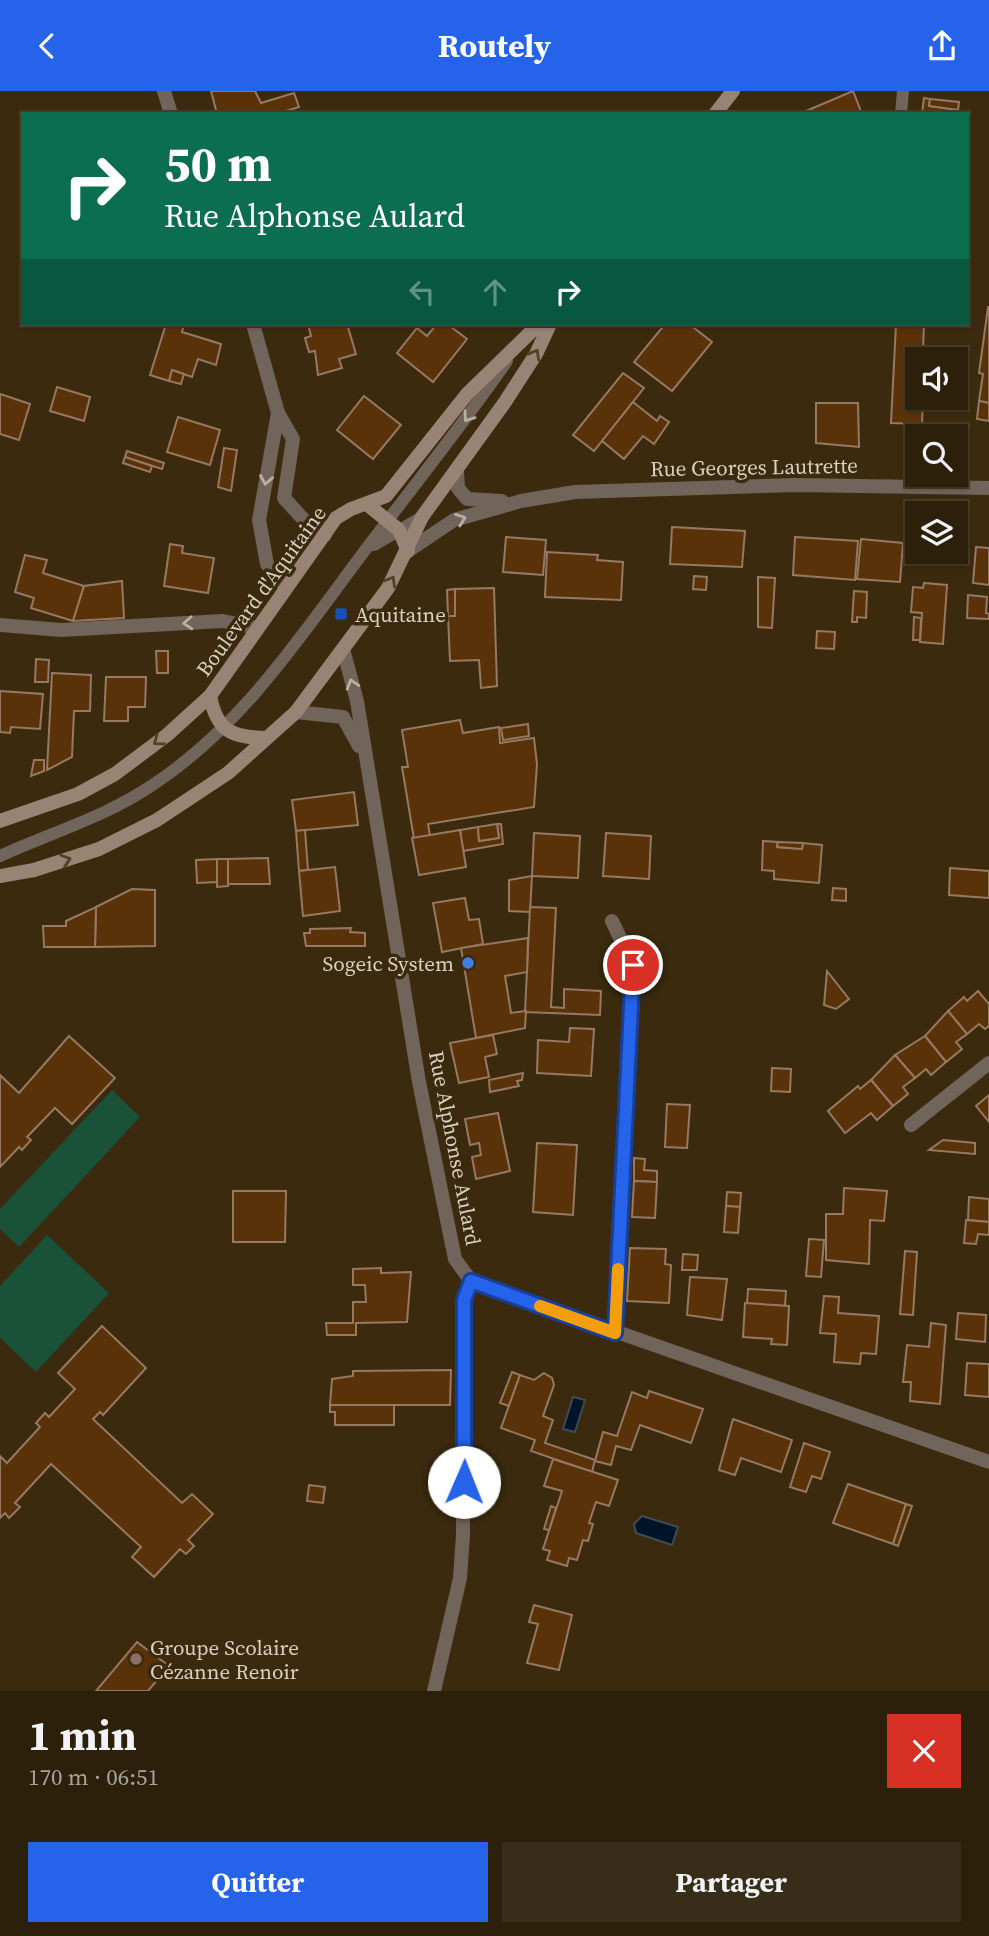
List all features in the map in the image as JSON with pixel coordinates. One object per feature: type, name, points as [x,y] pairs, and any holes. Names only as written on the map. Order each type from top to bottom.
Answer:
[{"type":"main road","points":[[717,112],[733,91]]},
{"type":"main road","name":"Boulevard d'Aquitaine","points":[[223,728],[213,715],[209,696],[336,518],[351,509],[368,505],[386,496],[467,394],[537,326]]},
{"type":"main road","points":[[0,876],[34,870],[99,849],[156,820],[228,773],[296,712],[388,588],[422,517],[457,472],[536,354],[549,326]]},
{"type":"main road","points":[[368,505],[394,525],[408,551]]},
{"type":"main road","points":[[0,821],[78,794],[115,774],[167,735],[209,696]]},
{"type":"main road","points":[[223,728],[243,738],[266,738]]},
{"type":"street","points":[[164,91],[170,112]]},
{"type":"street","points":[[254,326],[278,413],[293,439],[284,498],[305,521],[325,535]]},
{"type":"street","points":[[278,413],[259,520],[267,564],[285,587]]},
{"type":"street","name":"Rue Georges Lautrette","points":[[457,472],[458,488],[467,499],[521,501]]},
{"type":"street","name":"Rue Georges Lautrette","points":[[408,551],[454,520],[521,501],[575,492],[780,486],[989,488]]},
{"type":"street","points":[[0,625],[61,631],[223,621],[256,628]]},
{"type":"street","name":"Rue Alphonse Aulard","points":[[342,649],[357,701],[422,1096],[455,1259],[471,1281]]},
{"type":"street","name":"Rue Alphonse Aulard","points":[[296,712],[343,717],[349,724],[368,767]]},
{"type":"street","points":[[612,921],[633,965],[615,1333]]},
{"type":"street","points":[[911,1125],[989,1063]]},
{"type":"street","points":[[434,1691],[460,1578],[466,1428],[464,1300],[471,1281],[989,1462]]},
{"type":"lane","points":[[901,112],[903,91]]},
{"type":"lane","points":[[0,856],[104,814],[155,784],[223,728],[264,686],[365,551],[394,525],[521,341]]},
{"type":"lane","points":[[394,525],[422,517]]},
{"type":"lane","points":[[0,846],[20,847]]},
{"type":"green space","points":[[112,1090],[140,1117],[19,1247],[0,1229],[0,1209]]},
{"type":"green space","points":[[47,1235],[109,1293],[36,1372],[0,1338],[0,1286]]},
{"type":"water","points":[[573,1397],[585,1400],[575,1432],[563,1429]]},
{"type":"water","points":[[642,1516],[678,1527],[672,1545],[636,1533],[634,1524]]},
{"type":"building","points":[[211,91],[255,91],[261,103],[294,93],[299,107],[283,112],[216,112]]},
{"type":"building","points":[[853,91],[861,112],[804,112]]},
{"type":"building","points":[[924,98],[930,99],[929,106],[958,110],[958,112],[922,112]]},
{"type":"building","points":[[930,99],[959,102],[958,110],[929,106]]},
{"type":"building","points":[[988,307],[989,403],[979,401],[983,374],[979,373]]},
{"type":"building","points":[[165,326],[184,326],[182,332],[221,344],[216,365],[198,359],[192,377],[172,370],[169,381],[150,375]]},
{"type":"building","points":[[308,326],[348,326],[356,354],[339,359],[342,368],[318,375],[315,351],[309,352],[305,338],[311,336]]},
{"type":"building","points":[[435,326],[450,326],[467,339],[433,382],[397,353],[417,328],[427,336]]},
{"type":"building","points":[[663,326],[692,326],[712,342],[672,391],[634,362]]},
{"type":"building","points":[[896,326],[924,326],[923,347],[905,347],[905,410],[923,410],[922,424],[891,423]]},
{"type":"building","points":[[172,370],[184,374],[181,384],[169,381]]},
{"type":"building","points":[[623,373],[644,388],[594,451],[573,435]]},
{"type":"building","points":[[57,387],[90,397],[84,421],[50,411]]},
{"type":"building","points":[[0,394],[30,404],[19,440],[0,434]]},
{"type":"building","points":[[364,396],[401,425],[373,459],[337,430]]},
{"type":"building","points":[[979,401],[989,403],[989,421],[977,419]]},
{"type":"building","points":[[633,402],[657,421],[660,416],[669,422],[654,444],[643,436],[624,459],[602,441]]},
{"type":"building","points":[[816,403],[858,403],[859,447],[816,443]]},
{"type":"building","points":[[178,417],[220,430],[210,465],[167,452]]},
{"type":"building","points":[[224,448],[237,450],[231,491],[218,487]]},
{"type":"building","points":[[127,451],[164,463],[162,469],[125,457]]},
{"type":"building","points":[[125,457],[152,466],[150,472],[123,463]]},
{"type":"building","points":[[672,527],[745,531],[742,567],[670,564]]},
{"type":"building","points":[[506,537],[546,540],[543,575],[503,572]]},
{"type":"building","points":[[795,537],[858,541],[855,580],[793,575]]},
{"type":"building","points":[[861,539],[903,543],[900,582],[857,579]]},
{"type":"building","points":[[170,544],[183,546],[182,553],[214,558],[208,593],[164,586]]},
{"type":"building","points":[[976,547],[989,548],[989,585],[973,583]]},
{"type":"building","points":[[547,552],[598,555],[597,560],[623,562],[621,600],[545,597]]},
{"type":"building","points":[[25,555],[47,560],[43,573],[84,586],[73,621],[31,608],[34,598],[15,592]]},
{"type":"building","points":[[694,576],[707,577],[706,590],[693,589]]},
{"type":"building","points":[[758,577],[775,578],[772,628],[758,627]]},
{"type":"building","points":[[122,581],[124,618],[73,621],[84,586]]},
{"type":"building","points":[[924,583],[947,585],[943,644],[920,642],[922,613],[911,612],[913,587],[923,588]]},
{"type":"building","points":[[494,588],[497,686],[481,688],[479,660],[450,661],[448,616],[455,616],[455,589]]},
{"type":"building","points":[[455,589],[455,616],[448,616],[447,590]]},
{"type":"building","points":[[854,591],[867,592],[866,618],[857,617],[857,622],[852,622]]},
{"type":"building","points":[[968,595],[987,597],[986,613],[989,614],[989,619],[967,618]]},
{"type":"building","points":[[914,617],[921,618],[920,640],[913,640]]},
{"type":"building","points":[[817,631],[835,632],[834,649],[816,648]]},
{"type":"building","points":[[156,651],[168,651],[168,673],[157,673]]},
{"type":"building","points":[[36,659],[49,660],[48,682],[35,682]]},
{"type":"building","points":[[52,673],[91,675],[90,711],[74,711],[72,757],[47,770]]},
{"type":"building","points":[[106,677],[146,677],[145,707],[128,707],[128,721],[104,721]]},
{"type":"building","points":[[0,691],[43,694],[40,729],[11,727],[10,733],[0,732]]},
{"type":"building","points":[[460,720],[463,733],[499,727],[500,743],[534,738],[537,764],[534,807],[428,824],[430,836],[414,839],[402,767],[408,767],[402,730]]},
{"type":"building","points":[[528,724],[529,736],[503,740],[501,728]]},
{"type":"building","points":[[34,760],[44,760],[44,771],[31,776]]},
{"type":"building","points":[[354,792],[358,825],[296,831],[292,800]]},
{"type":"building","points":[[497,824],[501,824],[503,844],[463,851],[460,830],[478,827],[479,841],[499,838]]},
{"type":"building","points":[[497,824],[499,838],[479,841],[478,827]]},
{"type":"building","points":[[305,830],[308,870],[299,871],[296,831]]},
{"type":"building","points":[[460,830],[466,867],[419,875],[412,838]]},
{"type":"building","points":[[534,833],[580,836],[578,878],[532,876]]},
{"type":"building","points":[[606,833],[651,836],[649,879],[603,876]]},
{"type":"building","points":[[763,841],[778,842],[777,847],[802,849],[803,843],[822,845],[819,883],[774,879],[774,871],[762,870]]},
{"type":"building","points":[[778,842],[803,843],[802,849],[777,847]]},
{"type":"building","points":[[268,858],[270,884],[228,884],[228,859]]},
{"type":"building","points":[[217,859],[228,859],[228,886],[217,887]]},
{"type":"building","points":[[217,859],[217,882],[197,883],[196,860]]},
{"type":"building","points":[[335,867],[340,911],[303,916],[299,871]]},
{"type":"building","points":[[950,868],[989,871],[989,898],[949,895]]},
{"type":"building","points":[[532,876],[530,912],[509,911],[509,880]]},
{"type":"building","points":[[833,888],[846,889],[846,901],[832,900]]},
{"type":"building","points":[[132,889],[155,890],[155,946],[95,947],[96,907]]},
{"type":"building","points":[[465,898],[469,920],[479,919],[483,944],[442,952],[433,903]]},
{"type":"building","points":[[96,907],[95,947],[44,947],[43,926],[66,926],[66,921]]},
{"type":"building","points":[[530,907],[556,908],[551,1007],[564,1008],[564,989],[601,991],[600,1015],[525,1012]]},
{"type":"building","points":[[351,928],[350,932],[365,933],[365,946],[306,946],[304,933],[310,933],[310,929]]},
{"type":"building","points":[[528,938],[527,972],[505,976],[511,1013],[526,1011],[525,1028],[476,1038],[461,948]]},
{"type":"building","points":[[827,971],[849,999],[836,1009],[824,1005]]},
{"type":"building","points":[[978,991],[989,1004],[989,1026],[985,1029],[979,1024],[967,1034],[948,1011],[964,997],[967,1001]]},
{"type":"building","points":[[948,1011],[967,1034],[956,1042],[962,1049],[946,1062],[925,1036]]},
{"type":"building","points":[[570,1028],[594,1029],[591,1076],[537,1073],[538,1040],[569,1042]]},
{"type":"building","points":[[493,1035],[497,1054],[485,1057],[489,1077],[459,1083],[450,1043]]},
{"type":"building","points":[[69,1036],[115,1078],[72,1124],[55,1108],[27,1137],[31,1140],[22,1150],[19,1147],[0,1167],[0,1075],[19,1093]]},
{"type":"building","points":[[925,1036],[946,1062],[931,1075],[926,1069],[915,1078],[895,1055]]},
{"type":"building","points":[[895,1055],[915,1078],[903,1087],[908,1094],[893,1106],[871,1080]]},
{"type":"building","points":[[772,1068],[791,1069],[790,1092],[771,1091]]},
{"type":"building","points":[[523,1073],[522,1080],[517,1081],[519,1086],[490,1092],[489,1080]]},
{"type":"building","points":[[871,1080],[893,1106],[877,1120],[871,1113],[845,1133],[828,1111],[858,1086],[860,1089]]},
{"type":"building","points":[[989,1095],[989,1122],[976,1106]]},
{"type":"building","points":[[667,1104],[690,1105],[687,1148],[665,1147]]},
{"type":"building","points":[[498,1113],[510,1171],[476,1179],[472,1157],[481,1155],[479,1143],[470,1145],[465,1119]]},
{"type":"building","points":[[943,1140],[975,1143],[975,1154],[929,1150]]},
{"type":"building","points":[[537,1143],[577,1145],[573,1215],[533,1212]]},
{"type":"building","points":[[634,1158],[645,1159],[644,1170],[657,1171],[657,1182],[634,1181]]},
{"type":"building","points":[[634,1181],[657,1182],[655,1218],[632,1217]]},
{"type":"building","points":[[844,1188],[887,1191],[884,1221],[870,1220],[869,1264],[826,1260],[826,1214],[843,1214]]},
{"type":"building","points":[[233,1191],[286,1191],[285,1242],[233,1242]]},
{"type":"building","points":[[727,1192],[741,1193],[740,1207],[726,1206]]},
{"type":"building","points":[[969,1197],[989,1199],[989,1222],[968,1220]]},
{"type":"building","points":[[726,1206],[740,1207],[738,1233],[724,1232]]},
{"type":"building","points":[[966,1220],[989,1222],[989,1235],[978,1234],[976,1244],[964,1243]]},
{"type":"building","points":[[809,1239],[824,1240],[821,1277],[806,1276]]},
{"type":"building","points":[[630,1248],[666,1249],[665,1264],[671,1265],[669,1303],[627,1301]]},
{"type":"building","points":[[905,1251],[917,1252],[913,1315],[900,1314]]},
{"type":"building","points":[[683,1254],[698,1255],[697,1270],[682,1270]]},
{"type":"building","points":[[381,1268],[381,1273],[411,1272],[407,1322],[356,1323],[356,1335],[327,1335],[326,1323],[353,1323],[353,1302],[366,1302],[365,1285],[353,1285],[353,1269]]},
{"type":"building","points":[[690,1277],[727,1279],[722,1320],[687,1315]]},
{"type":"building","points":[[748,1289],[786,1291],[785,1306],[747,1304]]},
{"type":"building","points":[[824,1296],[839,1297],[838,1313],[879,1316],[876,1354],[861,1353],[860,1364],[834,1362],[836,1334],[820,1333]]},
{"type":"building","points":[[745,1303],[789,1306],[787,1345],[771,1344],[772,1339],[743,1337]]},
{"type":"building","points":[[958,1313],[986,1315],[985,1342],[956,1339]]},
{"type":"building","points":[[931,1323],[946,1325],[940,1404],[910,1401],[911,1382],[903,1382],[907,1345],[929,1347]]},
{"type":"building","points":[[102,1326],[146,1368],[103,1415],[100,1412],[93,1419],[182,1503],[192,1494],[213,1514],[188,1540],[194,1546],[186,1554],[180,1549],[154,1577],[132,1557],[141,1547],[51,1464],[15,1503],[20,1507],[9,1518],[5,1513],[0,1518],[0,1456],[7,1463],[40,1427],[36,1423],[45,1413],[49,1417],[75,1389],[58,1373]]},
{"type":"building","points":[[967,1363],[989,1364],[989,1397],[965,1395]]},
{"type":"building","points":[[451,1370],[450,1405],[330,1405],[332,1379],[353,1376],[353,1371]]},
{"type":"building","points":[[512,1372],[520,1375],[509,1406],[500,1403]]},
{"type":"building","points":[[544,1373],[552,1378],[554,1385],[543,1416],[553,1420],[545,1443],[595,1460],[592,1472],[531,1451],[535,1440],[501,1428],[520,1375],[534,1380]]},
{"type":"building","points":[[649,1391],[703,1409],[691,1443],[640,1425],[631,1450],[616,1446],[611,1465],[595,1461],[603,1432],[617,1436],[632,1392],[647,1398]]},
{"type":"building","points":[[330,1405],[394,1405],[394,1425],[335,1425],[335,1412],[330,1412]]},
{"type":"building","points":[[733,1419],[792,1440],[781,1472],[741,1458],[735,1475],[719,1470]]},
{"type":"building","points":[[804,1443],[830,1452],[821,1479],[812,1476],[806,1492],[790,1487]]},
{"type":"building","points":[[553,1459],[618,1480],[609,1506],[596,1502],[589,1523],[593,1524],[588,1541],[583,1540],[577,1560],[569,1558],[567,1566],[547,1560],[550,1551],[543,1549],[562,1491],[544,1486]]},
{"type":"building","points":[[848,1484],[906,1504],[893,1544],[833,1523]]},
{"type":"building","points":[[309,1485],[325,1487],[323,1503],[307,1501]]},
{"type":"building","points":[[906,1504],[912,1506],[898,1546],[893,1544]]},
{"type":"building","points":[[551,1506],[556,1508],[549,1530],[544,1529]]},
{"type":"building","points":[[534,1605],[572,1615],[559,1670],[527,1663],[538,1624],[529,1622]]},
{"type":"building","points":[[137,1642],[169,1666],[148,1691],[96,1691]]},
{"type":"slow traffic","points":[[540,1306],[615,1333],[618,1269]]},
{"type":"place","name":"Aquitaine","points":[[341,614]]},
{"type":"place","name":"Sogeic System","points":[[468,963]]},
{"type":"place","name":"Groupe Scolaire Cézanne Renoir","points":[[136,1659]]},
{"type":"route","points":[[464,1482],[464,1300],[471,1281],[615,1333],[633,965]]}]
